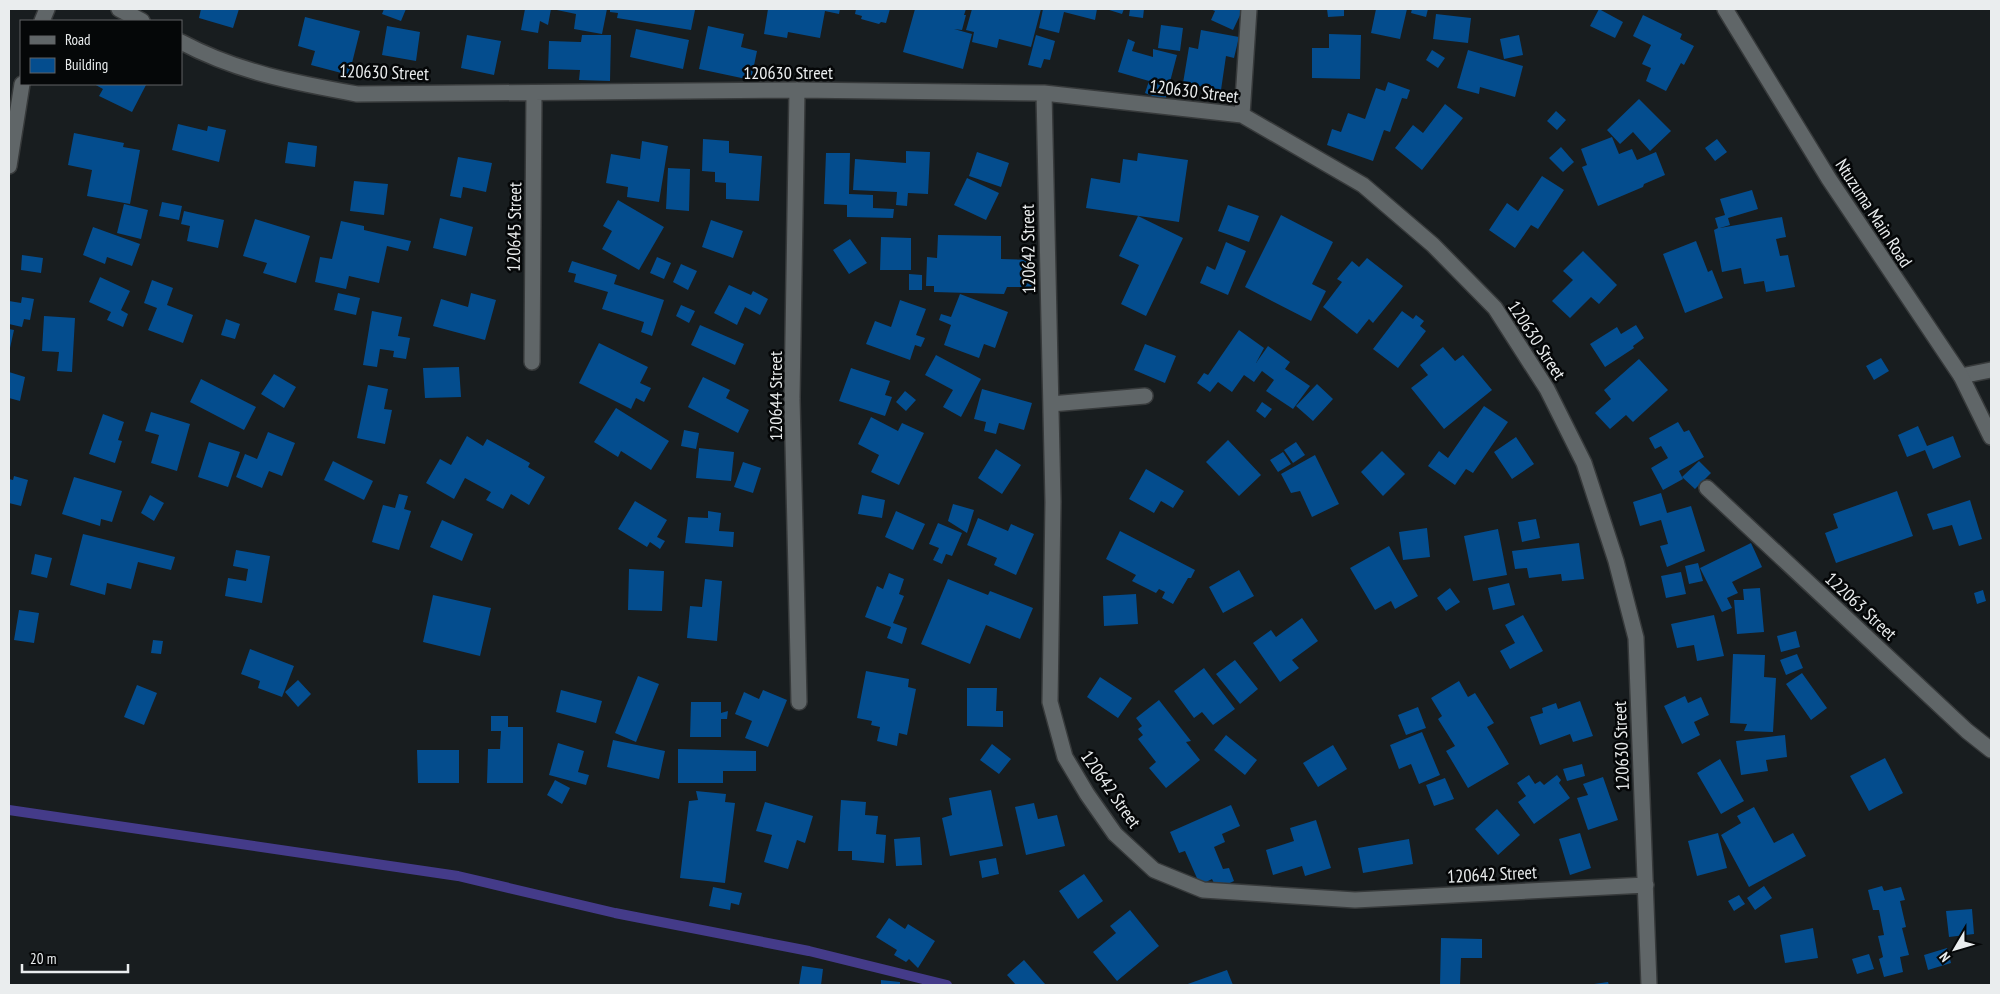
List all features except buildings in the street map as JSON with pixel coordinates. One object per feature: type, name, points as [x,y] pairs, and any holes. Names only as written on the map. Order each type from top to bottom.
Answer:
[{"type":"street","points":[[118,9],[140,20]]},
{"type":"street","points":[[1242,115],[1249,9]]},
{"type":"street","name":"Ntuzuma Main Road","points":[[1725,9],[1829,179],[1960,376],[1991,437]]},
{"type":"street","name":"120630 Street","points":[[182,42],[242,69],[299,84],[357,94],[797,90],[1044,93],[1242,115],[1363,185],[1433,245],[1495,308],[1546,389],[1584,463],[1616,561],[1636,638],[1648,985]]},
{"type":"street","points":[[9,166],[22,85]]},
{"type":"street","name":"120644 Street","points":[[797,90],[792,399],[798,702]]},
{"type":"street","name":"120645 Street","points":[[532,362],[534,93]]},
{"type":"street","name":"120642 Street","points":[[1044,93],[1051,404],[1050,702],[1065,757],[1087,794],[1116,834],[1154,870],[1203,890],[1355,900],[1646,885]]},
{"type":"street","points":[[1960,376],[1991,370]]},
{"type":"street","points":[[1051,404],[1145,396]]},
{"type":"street","name":"122063 Street","points":[[1707,488],[1967,731],[1991,750]]},
{"type":"waterway","points":[[9,810],[458,876],[615,913],[809,951],[947,985]]}]
